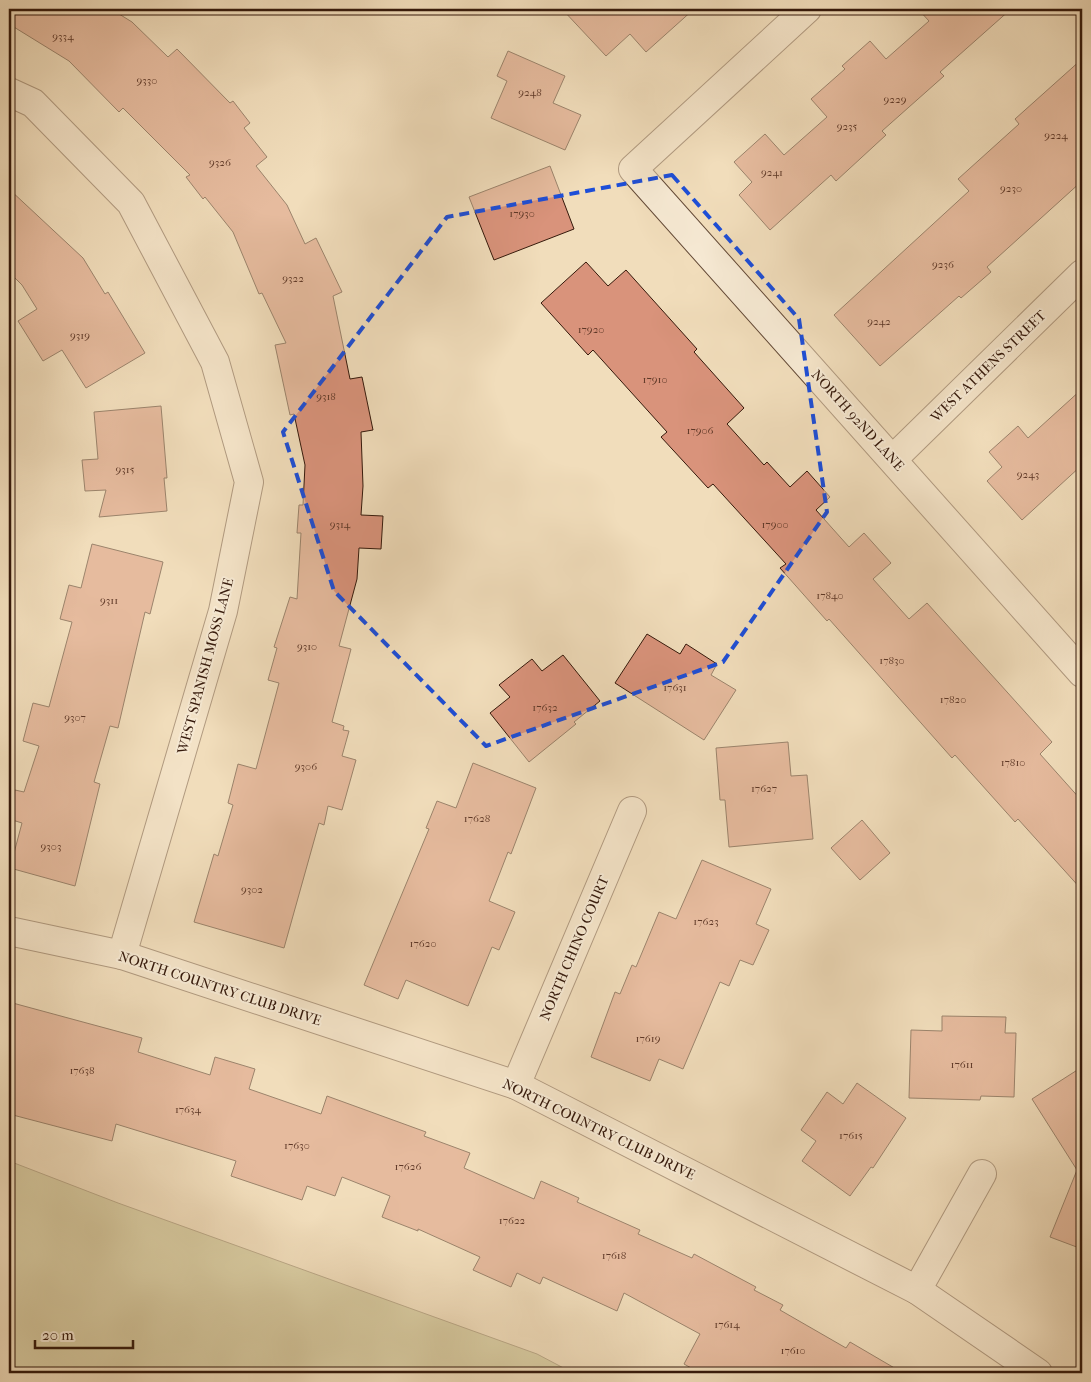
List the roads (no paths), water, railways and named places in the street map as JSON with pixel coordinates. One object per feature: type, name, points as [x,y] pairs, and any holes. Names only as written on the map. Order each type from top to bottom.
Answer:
[{"type":"street","name":"NORTH 92ND LANE","points":[[806,9],[633,169],[1082,673]]},
{"type":"street","name":"WEST SPANISH MOSS LANE","points":[[9,92],[33,104],[131,203],[215,362],[249,482],[223,611],[122,955]]},
{"type":"street","name":"WEST ATHENS STREET","points":[[893,459],[1082,274]]},
{"type":"street","name":"NORTH CHINO COURT","points":[[516,1085],[632,811]]},
{"type":"street","name":"NORTH COUNTRY CLUB DRIVE","points":[[9,932],[122,955],[516,1085],[917,1290],[1038,1373]]},
{"type":"street","points":[[917,1290],[982,1174]]}]
